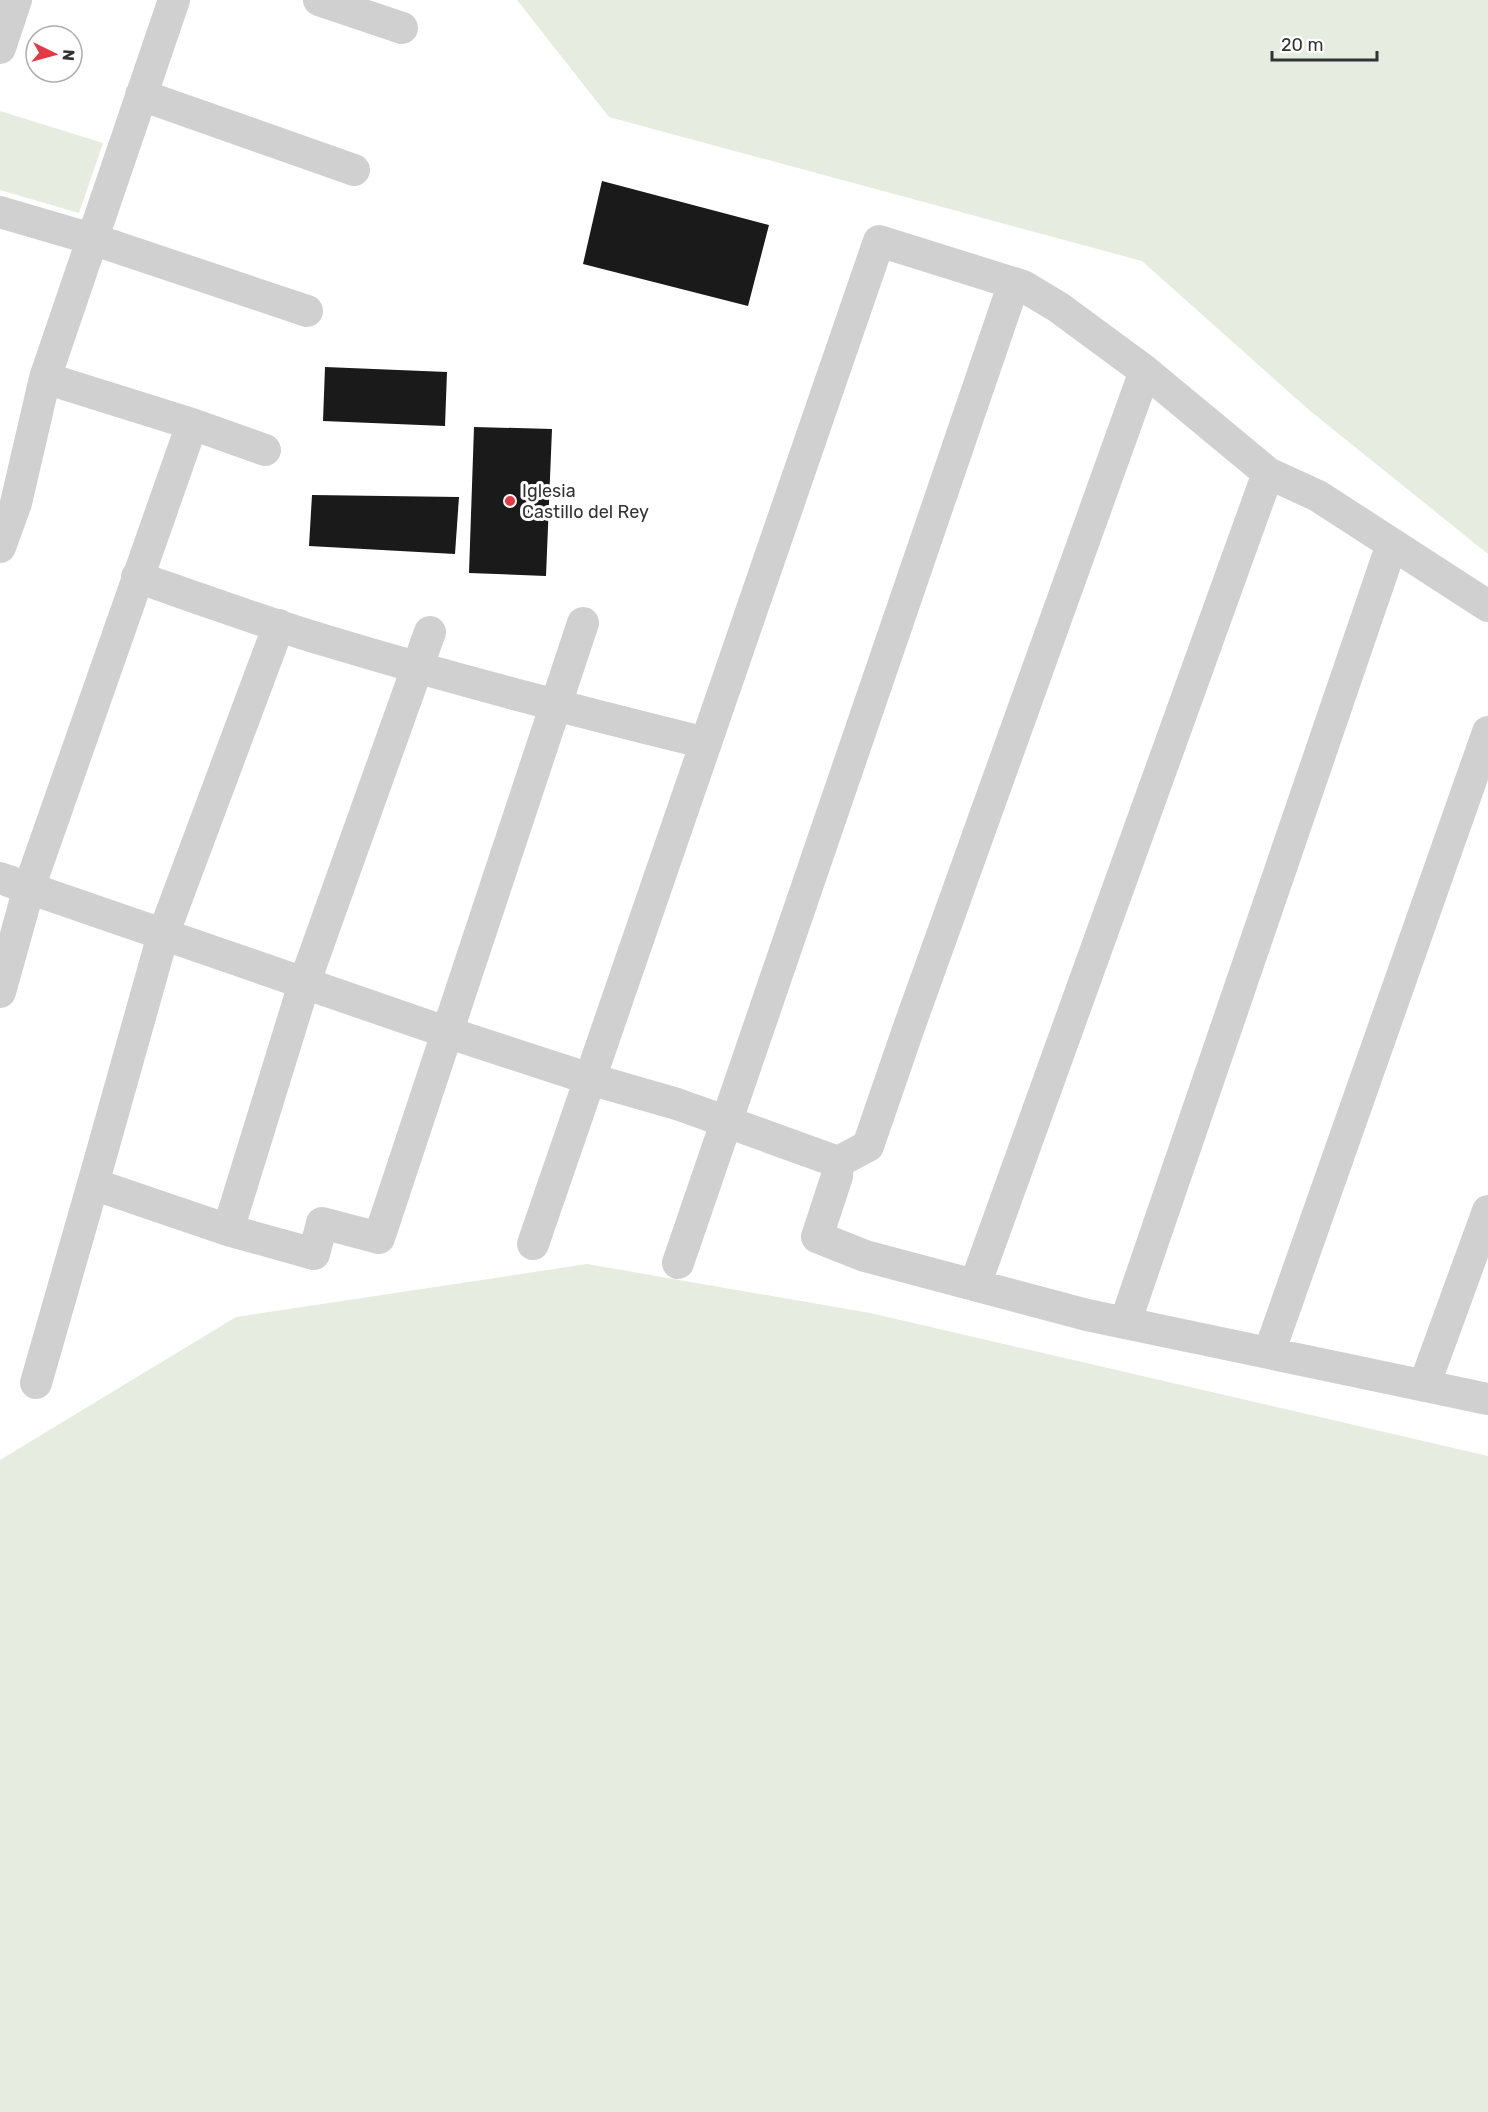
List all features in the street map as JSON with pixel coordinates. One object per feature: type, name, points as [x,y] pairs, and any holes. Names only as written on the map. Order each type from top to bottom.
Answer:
[{"type":"street","points":[[0,48],[16,0]]},
{"type":"street","points":[[0,547],[12,489],[45,378],[174,0]]},
{"type":"street","points":[[319,0],[402,28]]},
{"type":"street","points":[[141,95],[354,170]]},
{"type":"street","points":[[0,212],[92,239],[307,311]]},
{"type":"street","points":[[533,1244],[879,241],[1023,286],[1058,307],[1145,371],[1268,473],[1318,496],[1488,606]]},
{"type":"street","points":[[678,1263],[1014,283]]},
{"type":"street","points":[[0,878],[446,1032],[590,1079],[677,1104],[838,1162],[868,1146],[1145,371]]},
{"type":"street","points":[[45,378],[192,424],[265,450]]},
{"type":"street","points":[[0,992],[29,888],[192,424]]},
{"type":"street","points":[[975,1285],[1268,473]]},
{"type":"street","points":[[1125,1323],[1392,544]]},
{"type":"street","points":[[137,578],[417,667],[555,706],[706,743]]},
{"type":"street","points":[[93,1184],[228,1230],[314,1254],[322,1223],[378,1238],[583,623]]},
{"type":"street","points":[[36,1383],[163,935],[279,625]]},
{"type":"street","points":[[228,1230],[304,984],[430,632]]},
{"type":"street","points":[[1269,1353],[1488,732]]},
{"type":"street","points":[[838,1162],[837,1176],[817,1238],[865,1256],[1087,1315],[1488,1399]]},
{"type":"street","points":[[1424,1386],[1488,1211]]},
{"type":"shaded area","points":[[517,0],[1488,0],[1488,554],[1309,410],[1142,261],[609,117]]},
{"type":"shaded area","points":[[0,111],[103,143],[79,213],[0,190]]},
{"type":"shaded area","points":[[587,1264],[870,1313],[1488,1456],[1488,2112],[0,2112],[0,1460],[236,1317]]},
{"type":"building","points":[[602,181],[769,225],[748,306],[583,264]]},
{"type":"building","points":[[325,367],[447,372],[445,426],[323,421]]},
{"type":"building","name":"Iglesia Castillo del Rey","points":[[474,427],[552,429],[546,576],[469,573]]},
{"type":"building","points":[[312,495],[459,497],[455,554],[309,546]]},
{"type":"place","name":"Iglesia Castillo del Rey","points":[[510,501]]}]
